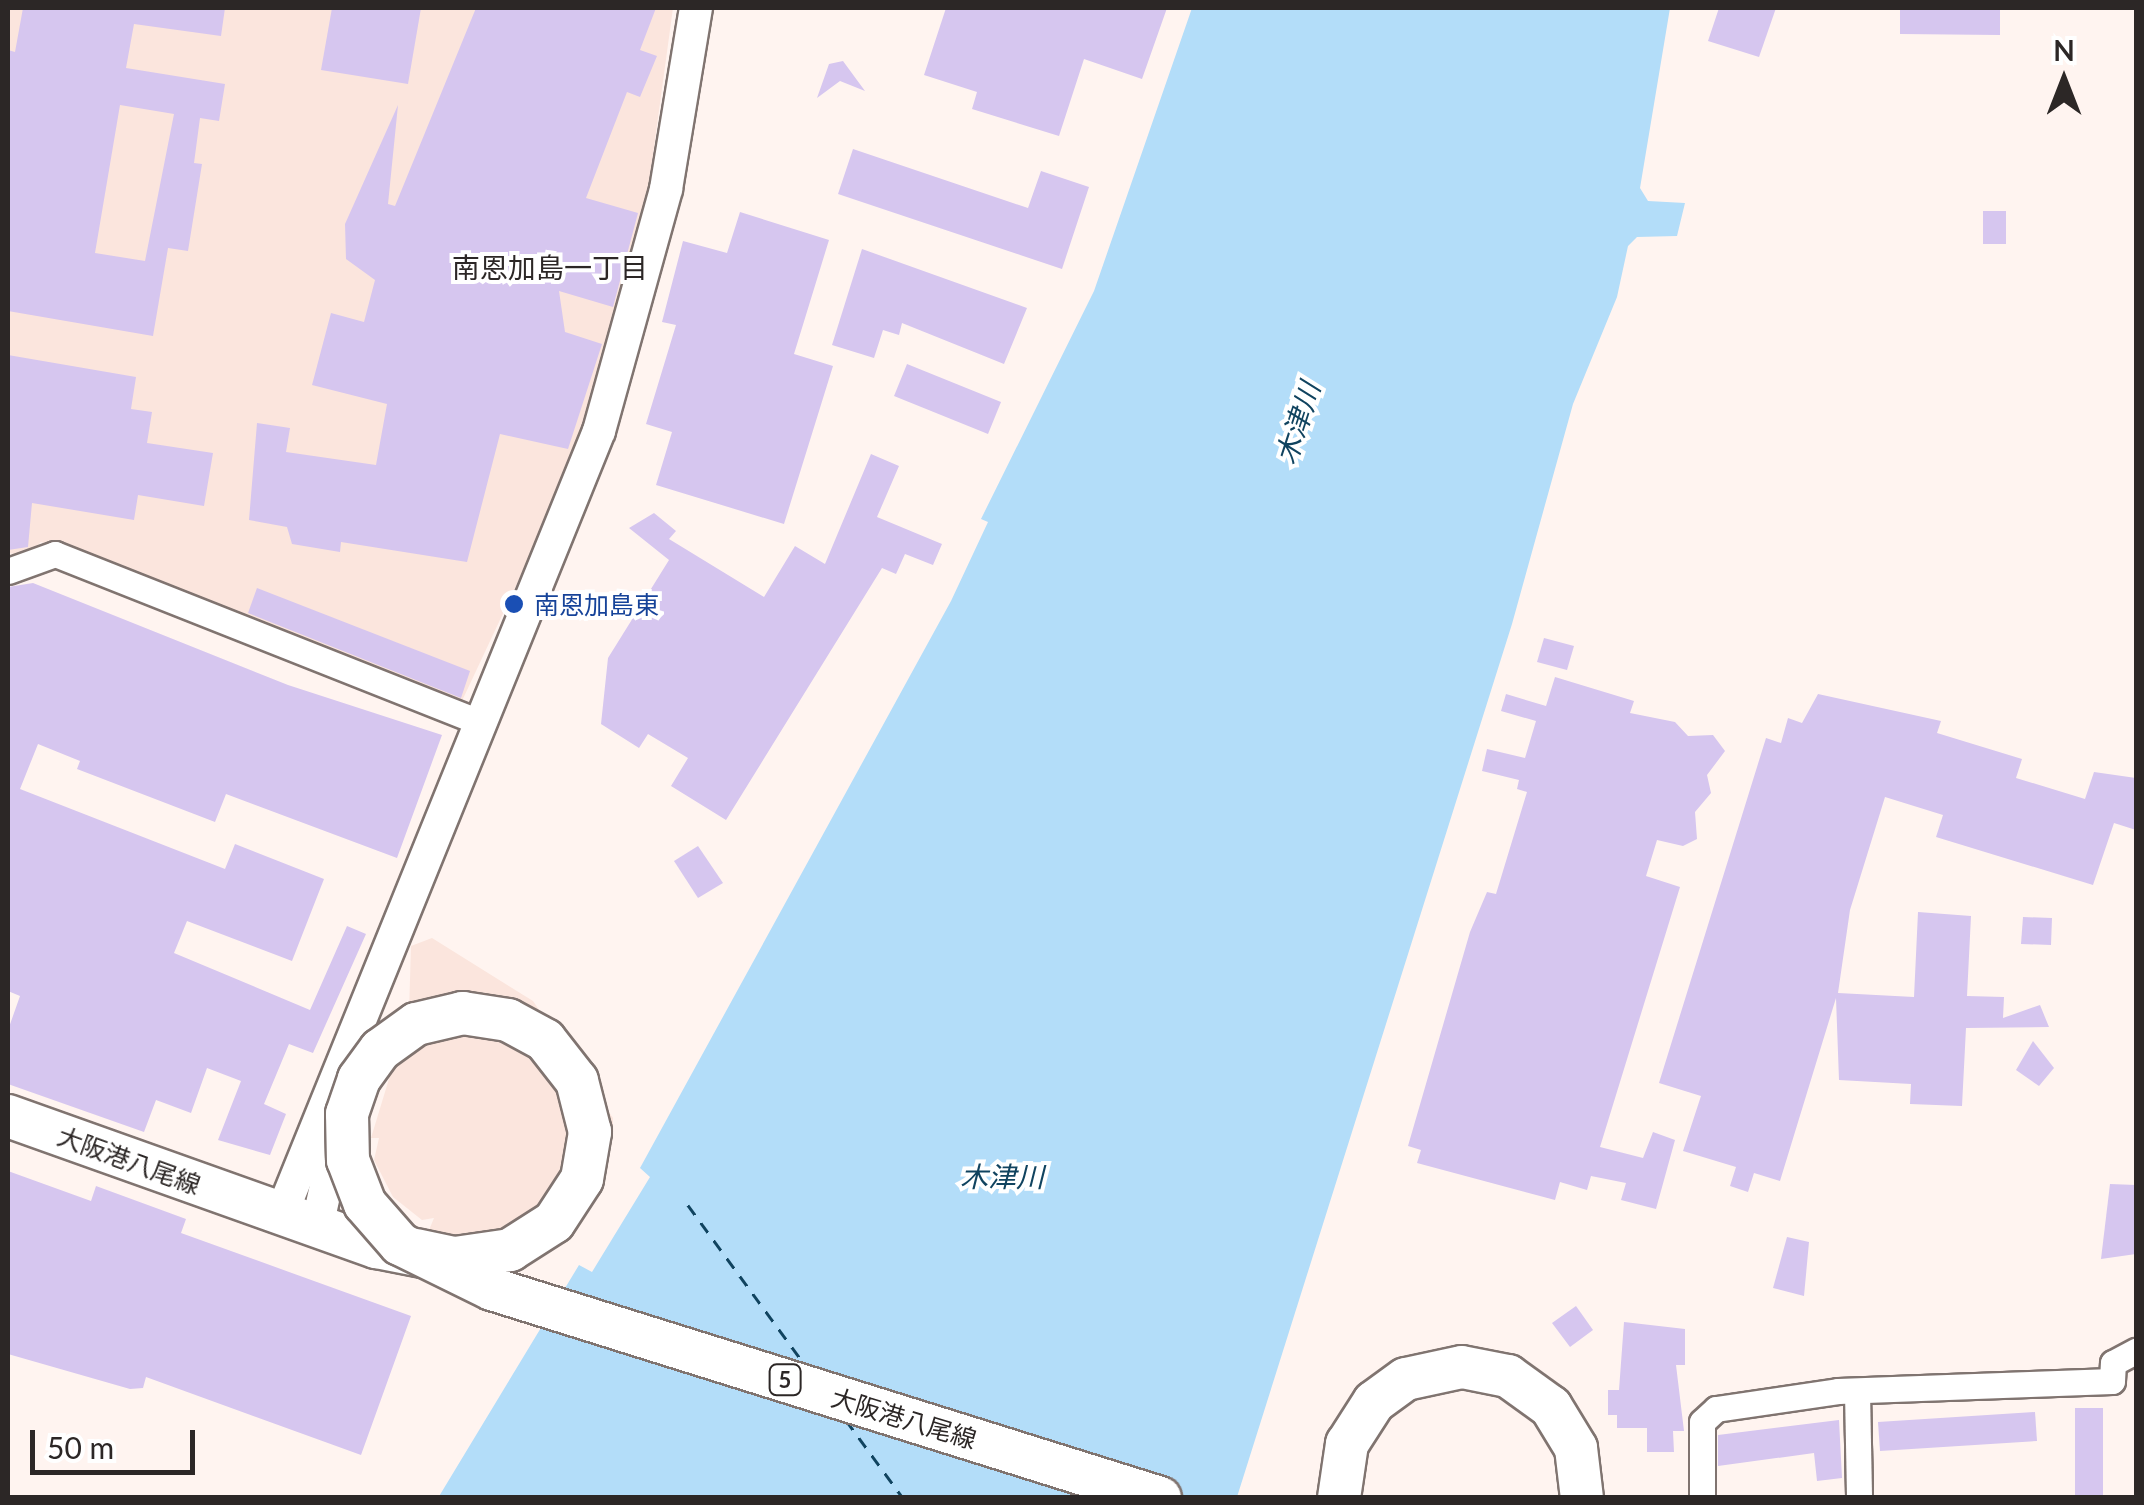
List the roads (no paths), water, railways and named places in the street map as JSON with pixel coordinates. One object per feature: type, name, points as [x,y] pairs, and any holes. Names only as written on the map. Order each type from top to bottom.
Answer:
[{"type":"main road","name":"大阪港八尾線","points":[[8,1116],[412,1256],[426,1257],[454,1258],[487,1254],[531,1238],[575,1191],[588,1144],[576,1082],[532,1034],[475,1015],[417,1026],[366,1071],[347,1122],[358,1188],[397,1238],[428,1254],[444,1257],[456,1258],[486,1256],[510,1250],[532,1238],[554,1222],[570,1202],[582,1179],[588,1156],[590,1132],[577,1081],[544,1040],[508,1020],[463,1014],[416,1024],[380,1050],[359,1079],[347,1114],[348,1160],[357,1189],[365,1204],[400,1244],[414,1252],[430,1260],[444,1269],[492,1289],[1160,1498]]},
{"type":"main road","points":[[1340,1498],[1345,1454],[1370,1410],[1409,1380],[1460,1368],[1501,1376],[1541,1399],[1574,1447],[1581,1498]]},
{"type":"street","points":[[299,1220],[371,986],[599,431],[666,189],[696,8]]},
{"type":"street","points":[[8,571],[56,554],[481,723]]},
{"type":"street","points":[[1702,1498],[1702,1422],[1710,1412],[1857,1391],[2112,1380],[2113,1364],[2136,1351]]},
{"type":"street","points":[[1857,1391],[1859,1498]]},
{"type":"water","name":"木津川","points":[[1192,8],[1670,8],[1640,188],[1648,201],[1685,203],[1677,236],[1637,237],[1628,246],[1617,297],[1573,404],[1512,624],[1237,1497],[438,1498],[579,1265],[592,1272],[650,1177],[640,1168],[951,601],[988,522],[981,519],[1094,291]]},
{"type":"place","name":"南恩加島東","points":[[514,604]]},
{"type":"district","name":"南恩加島一丁目","points":[[550,267]]}]
